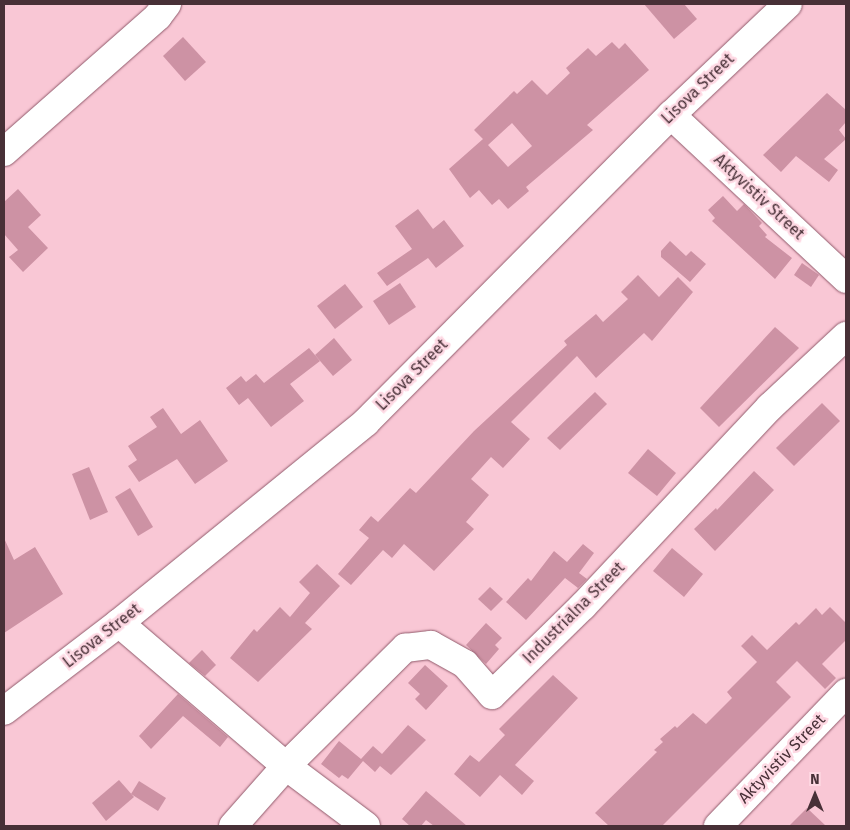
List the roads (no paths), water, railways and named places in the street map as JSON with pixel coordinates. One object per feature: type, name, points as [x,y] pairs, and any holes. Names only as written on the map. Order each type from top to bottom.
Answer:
[{"type":"street","points":[[4,152],[158,16],[167,4]]},
{"type":"street","name":"Lisova Street","points":[[4,711],[119,624],[366,422],[671,115],[788,4]]},
{"type":"street","name":"Aktyvistiv Street","points":[[671,115],[846,279]]},
{"type":"street","name":"Industrialna Street","points":[[286,766],[405,648],[431,645],[465,664],[492,695],[583,606],[770,407],[846,336]]},
{"type":"street","points":[[119,624],[286,766],[366,826]]},
{"type":"street","name":"Aktyvistiv Street","points":[[718,826],[846,693]]},
{"type":"street","points":[[232,826],[286,766]]}]
